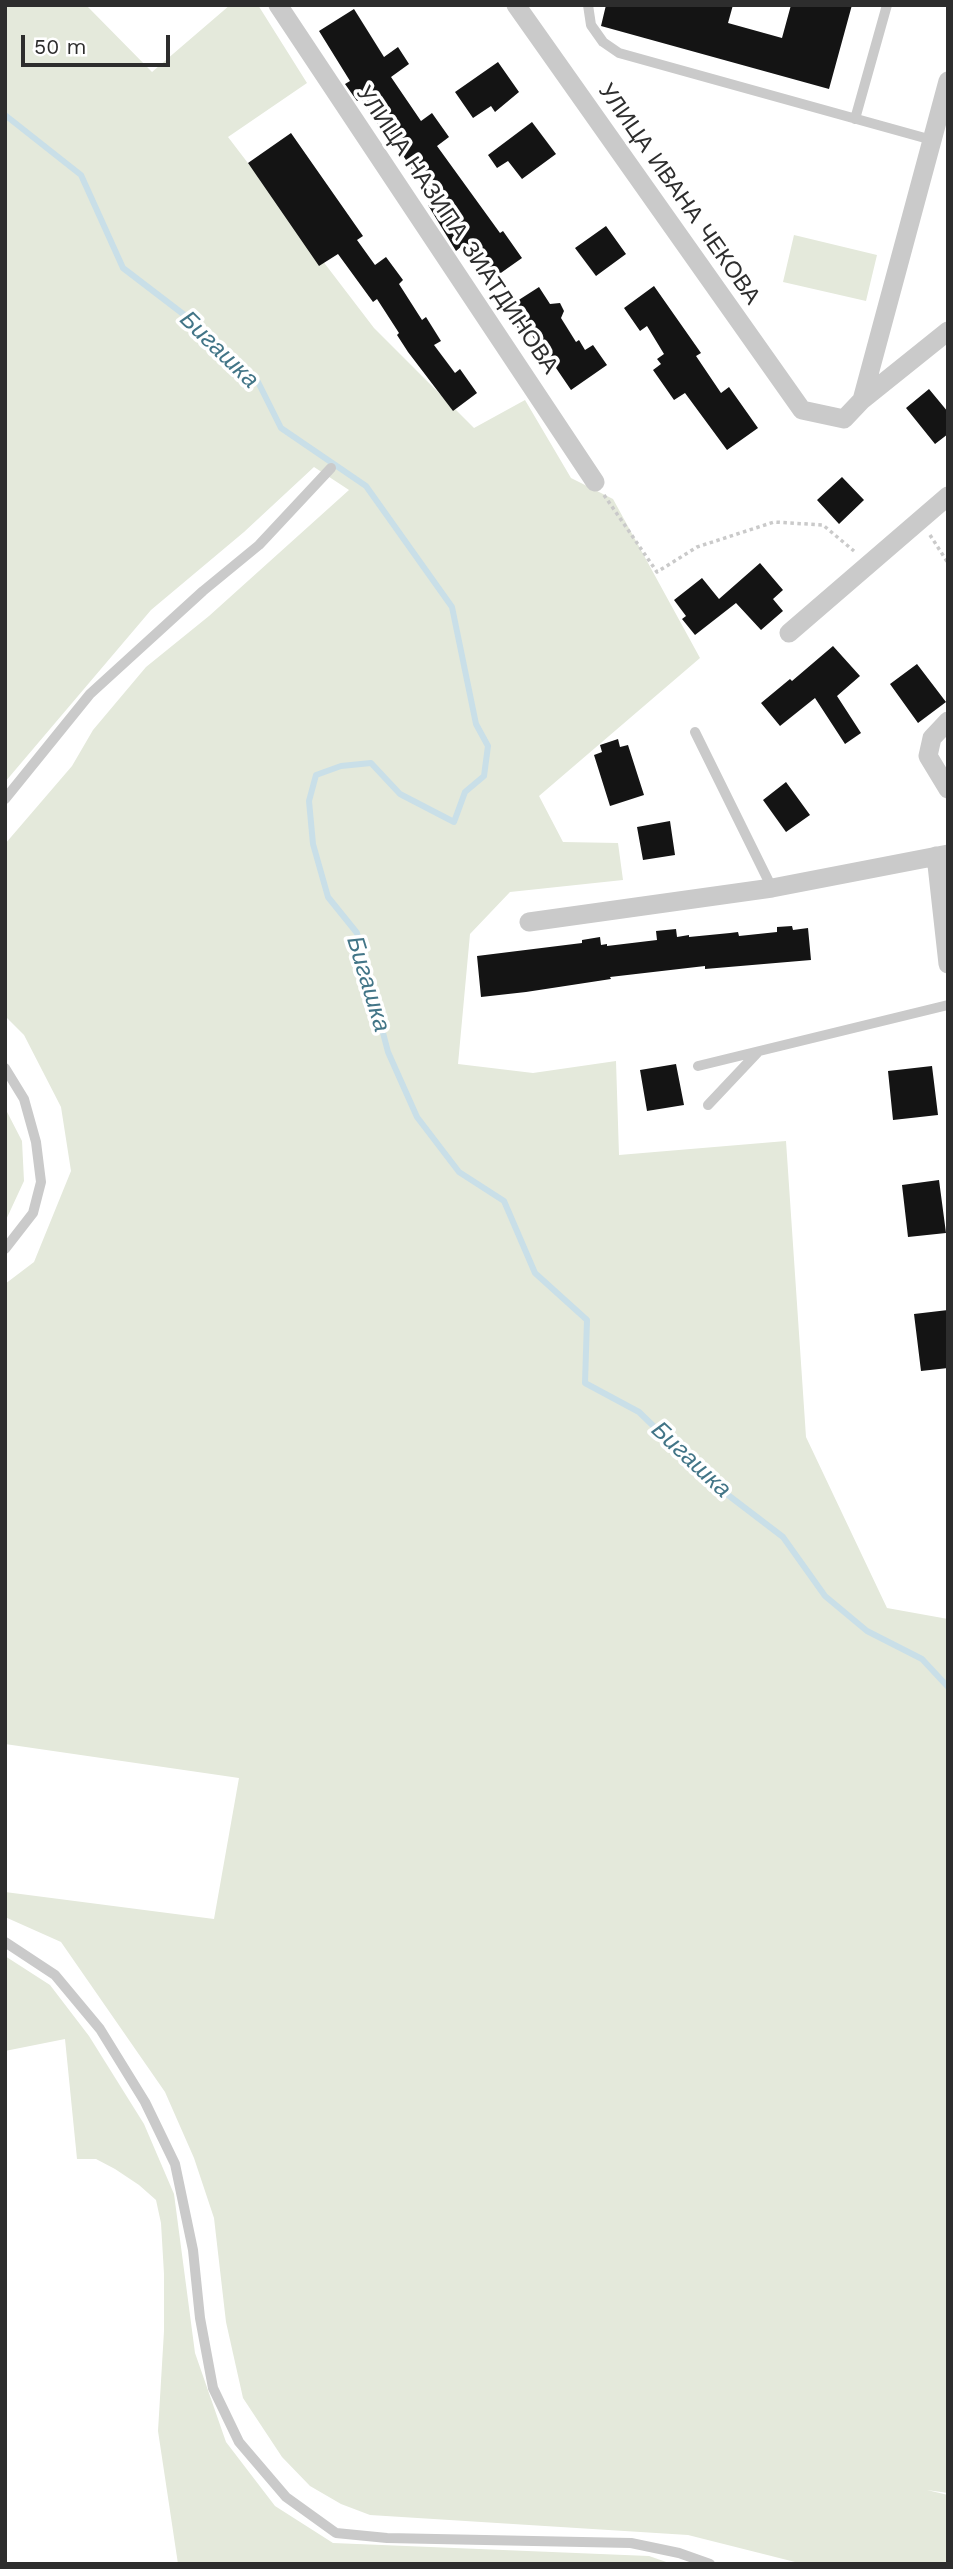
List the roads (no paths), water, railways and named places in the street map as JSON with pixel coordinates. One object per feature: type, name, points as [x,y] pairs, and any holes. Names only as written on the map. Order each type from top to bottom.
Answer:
[{"type":"street","name":"УЛИЦА НАЗИПА ЗИАТДИНОВА","points":[[278,5],[595,482]]},
{"type":"street","name":"УЛИЦА ИВАНА ЧЕКОВА","points":[[516,5],[802,410],[844,419],[862,400]]},
{"type":"street","points":[[862,400],[948,81]]},
{"type":"street","points":[[862,400],[948,331]]},
{"type":"street","points":[[789,634],[948,496]]},
{"type":"street","points":[[948,722],[932,738],[928,756],[948,789]]},
{"type":"street","points":[[529,922],[772,888],[942,855],[948,964]]},
{"type":"lane","points":[[588,5],[591,25],[603,42],[619,53],[932,140]]},
{"type":"lane","points":[[855,119],[887,5]]},
{"type":"lane","points":[[5,799],[90,694],[203,591],[259,545],[331,468]]},
{"type":"lane","points":[[695,732],[772,888]]},
{"type":"lane","points":[[698,1066],[948,1005]]},
{"type":"lane","points":[[708,1105],[759,1051]]},
{"type":"lane","points":[[5,1068],[24,1099],[36,1142],[41,1182],[33,1213],[5,1249]]},
{"type":"lane","points":[[5,1942],[55,1975],[100,2029],[145,2102],[175,2164],[193,2250],[200,2318],[213,2388],[239,2442],[286,2497],[336,2533],[387,2538],[631,2543],[680,2553],[710,2564]]},
{"type":"waterway","name":"Бигашка","points":[[5,115],[81,175],[123,268],[208,333],[258,382],[281,428],[366,486],[452,607],[476,724],[488,746],[484,776],[465,792],[454,822],[400,794],[371,763],[341,766],[316,775],[309,801],[313,844],[328,897],[357,933],[388,1052],[417,1117],[459,1172],[504,1201],[535,1273],[587,1320],[585,1383],[639,1412],[711,1482],[783,1537],[825,1596],[867,1631],[922,1659],[948,1687]]}]
